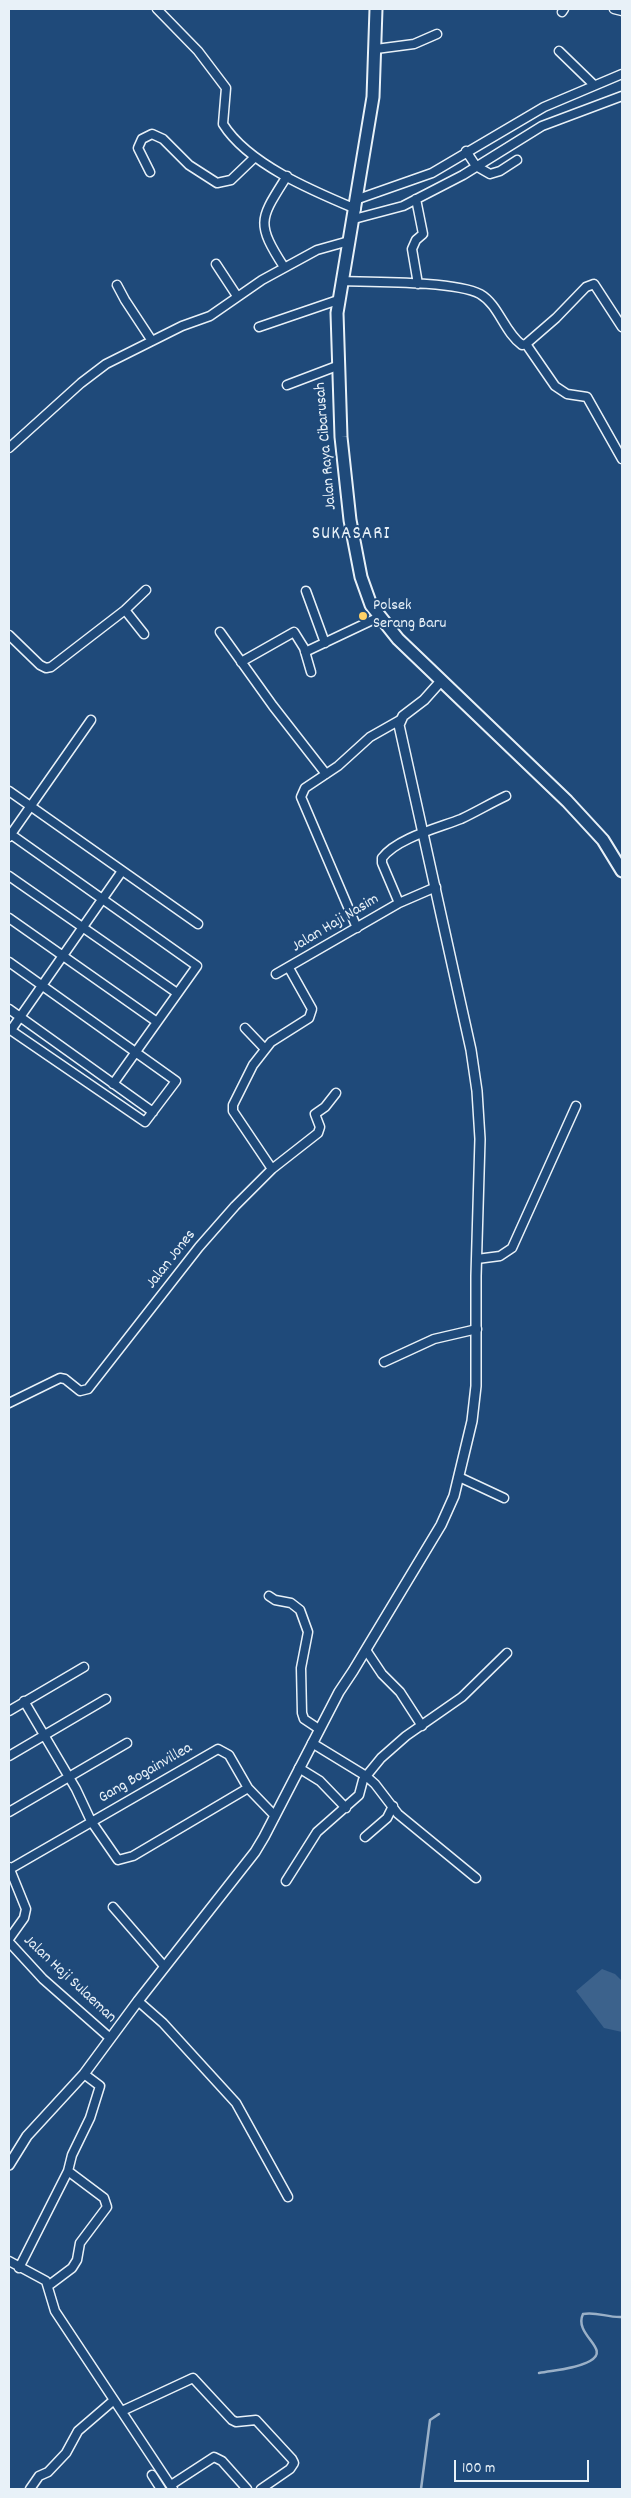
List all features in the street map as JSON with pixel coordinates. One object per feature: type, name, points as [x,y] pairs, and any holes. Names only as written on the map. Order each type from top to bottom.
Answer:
[{"type":"main road","name":"Jalan Raya Cibarusah","points":[[376,9],[373,97],[356,209],[338,300],[337,366],[341,437],[350,520],[365,592],[380,617],[441,680],[584,819],[603,840],[622,870]]},
{"type":"street","points":[[157,9],[198,50],[226,88],[223,124],[236,141],[255,157],[287,176],[356,209],[404,206],[476,166],[542,126],[622,96]]},
{"type":"street","points":[[614,9],[622,11]]},
{"type":"street","points":[[376,49],[414,44],[437,34]]},
{"type":"street","points":[[559,51],[593,84]]},
{"type":"street","points":[[356,209],[432,173],[466,151],[544,107],[593,84],[622,74]]},
{"type":"street","points":[[150,172],[138,148],[142,139],[152,134],[164,138],[190,165],[217,183],[231,180],[255,157]]},
{"type":"street","points":[[466,151],[476,166],[490,174],[500,171],[517,160]]},
{"type":"street","points":[[284,267],[270,245],[264,227],[267,208],[287,176]]},
{"type":"street","points":[[416,199],[423,234],[416,240],[412,249],[418,284]]},
{"type":"street","points":[[9,448],[100,369],[152,340],[210,316],[237,296],[284,267],[324,247],[349,241]]},
{"type":"street","points":[[216,264],[237,296]]},
{"type":"street","points":[[341,281],[418,284],[464,290],[480,295],[491,305],[519,342],[526,344],[555,386],[567,394],[587,397],[620,450],[622,459]]},
{"type":"street","points":[[526,344],[590,284],[594,284],[603,295],[622,328]]},
{"type":"street","points":[[117,285],[152,340]]},
{"type":"street","points":[[260,326],[338,300]]},
{"type":"street","points":[[287,385],[337,366]]},
{"type":"street","points":[[9,635],[40,665],[46,668],[51,667],[125,610],[146,590]]},
{"type":"street","points":[[306,591],[325,643]]},
{"type":"street","points":[[125,610],[144,634]]},
{"type":"street","points":[[305,652],[380,617]]},
{"type":"street","points":[[220,632],[326,774]]},
{"type":"street","points":[[241,662],[294,632],[305,652],[311,672]]},
{"type":"street","points":[[357,928],[344,894],[301,800],[305,788],[357,750],[370,737],[400,720],[433,691],[441,680]]},
{"type":"street","points":[[91,720],[9,835],[197,966],[113,1084]]},
{"type":"street","points":[[9,2165],[28,2136],[84,2074],[164,1966],[255,1852],[339,1692],[441,1525],[459,1477],[472,1421],[476,1386],[480,1139],[477,1090],[471,1050],[402,740],[400,720]]},
{"type":"street","points":[[9,791],[198,924]]},
{"type":"street","points":[[399,903],[382,858],[396,846],[463,818],[506,796]]},
{"type":"street","points":[[9,962],[42,986],[136,1052],[176,1081],[145,1122],[10,1029],[42,986],[122,871]]},
{"type":"street","points":[[9,876],[177,994]]},
{"type":"street","name":"Jalan Haji Nasim","points":[[272,1170],[237,1117],[233,1104],[253,1065],[265,1049],[276,1037],[309,1018],[312,1014],[312,1009],[290,968],[399,903],[436,887]]},
{"type":"street","points":[[9,918],[157,1022]]},
{"type":"street","points":[[276,974],[290,968]]},
{"type":"street","points":[[9,1009],[153,1112]]},
{"type":"street","points":[[245,1028],[265,1049]]},
{"type":"street","name":"Jalan Jones","points":[[9,1403],[60,1378],[65,1379],[80,1391],[88,1389],[199,1247],[235,1206],[272,1170],[318,1133],[320,1127],[315,1114],[336,1093]]},
{"type":"street","points":[[477,1259],[500,1256],[512,1248],[576,1106]]},
{"type":"street","points":[[384,1362],[439,1338],[477,1329]]},
{"type":"street","points":[[459,1477],[504,1498]]},
{"type":"street","points":[[268,1596],[275,1600],[291,1603],[300,1610],[304,1620],[309,1636],[302,1661],[302,1713],[304,1719],[319,1729]]},
{"type":"street","points":[[366,1650],[382,1674],[400,1692],[422,1726]]},
{"type":"street","points":[[286,1881],[306,1848],[323,1826],[346,1808],[358,1795],[366,1776],[386,1753],[462,1697],[507,1653]]},
{"type":"street","points":[[9,1711],[84,1667]]},
{"type":"street","points":[[9,1756],[106,1699]]},
{"type":"street","points":[[24,1702],[68,1777],[91,1821],[114,1856],[123,1860],[248,1788]]},
{"type":"street","points":[[9,1812],[127,1743]]},
{"type":"street","points":[[312,1743],[366,1776],[375,1784],[401,1817],[429,1837],[476,1878]]},
{"type":"street","name":"Gang Bogainvillea","points":[[9,1868],[218,1749],[230,1754],[248,1788],[275,1816]]},
{"type":"street","points":[[299,1768],[320,1781],[346,1808]]},
{"type":"street","points":[[365,1837],[386,1818],[392,1806]]},
{"type":"street","points":[[9,1868],[26,1909],[24,1918],[9,1941]]},
{"type":"street","points":[[113,1907],[164,1966]]},
{"type":"street","name":"Jalan Haji Sulaeman","points":[[9,1941],[43,1979],[110,2038]]},
{"type":"street","points":[[138,2001],[163,2023],[236,2103],[288,2197]]},
{"type":"street","points":[[19,2268],[68,2171],[72,2154],[90,2118],[100,2086],[84,2074]]},
{"type":"street","points":[[48,2286],[72,2268],[78,2260],[80,2243],[107,2207],[104,2198],[68,2171]]},
{"type":"street","points":[[9,2261],[19,2268],[42,2277],[48,2286],[52,2306],[172,2487],[214,2457],[222,2461],[247,2489]]},
{"type":"street","points":[[122,2411],[193,2378],[232,2420],[236,2422],[251,2419],[261,2424],[268,2436],[292,2459],[294,2463],[290,2469],[261,2489]]},
{"type":"street","points":[[30,2489],[39,2476],[48,2472],[66,2453],[73,2436],[84,2424],[114,2400]]},
{"type":"street","points":[[152,2475],[162,2489]]},
{"type":"shaded area","points":[[602,1969],[615,1974],[622,1981],[622,2032],[604,2028],[576,1991]]},
{"type":"waterway","points":[[539,2373],[578,2366],[596,2356],[595,2346],[583,2329],[581,2322],[583,2314],[593,2313],[622,2317]]},
{"type":"waterway","points":[[421,2489],[430,2420],[439,2414]]},
{"type":"place","name":"Polsek Serang Baru","points":[[363,616]]},
{"type":"district","name":"SUKASARI","points":[[351,535]]}]
